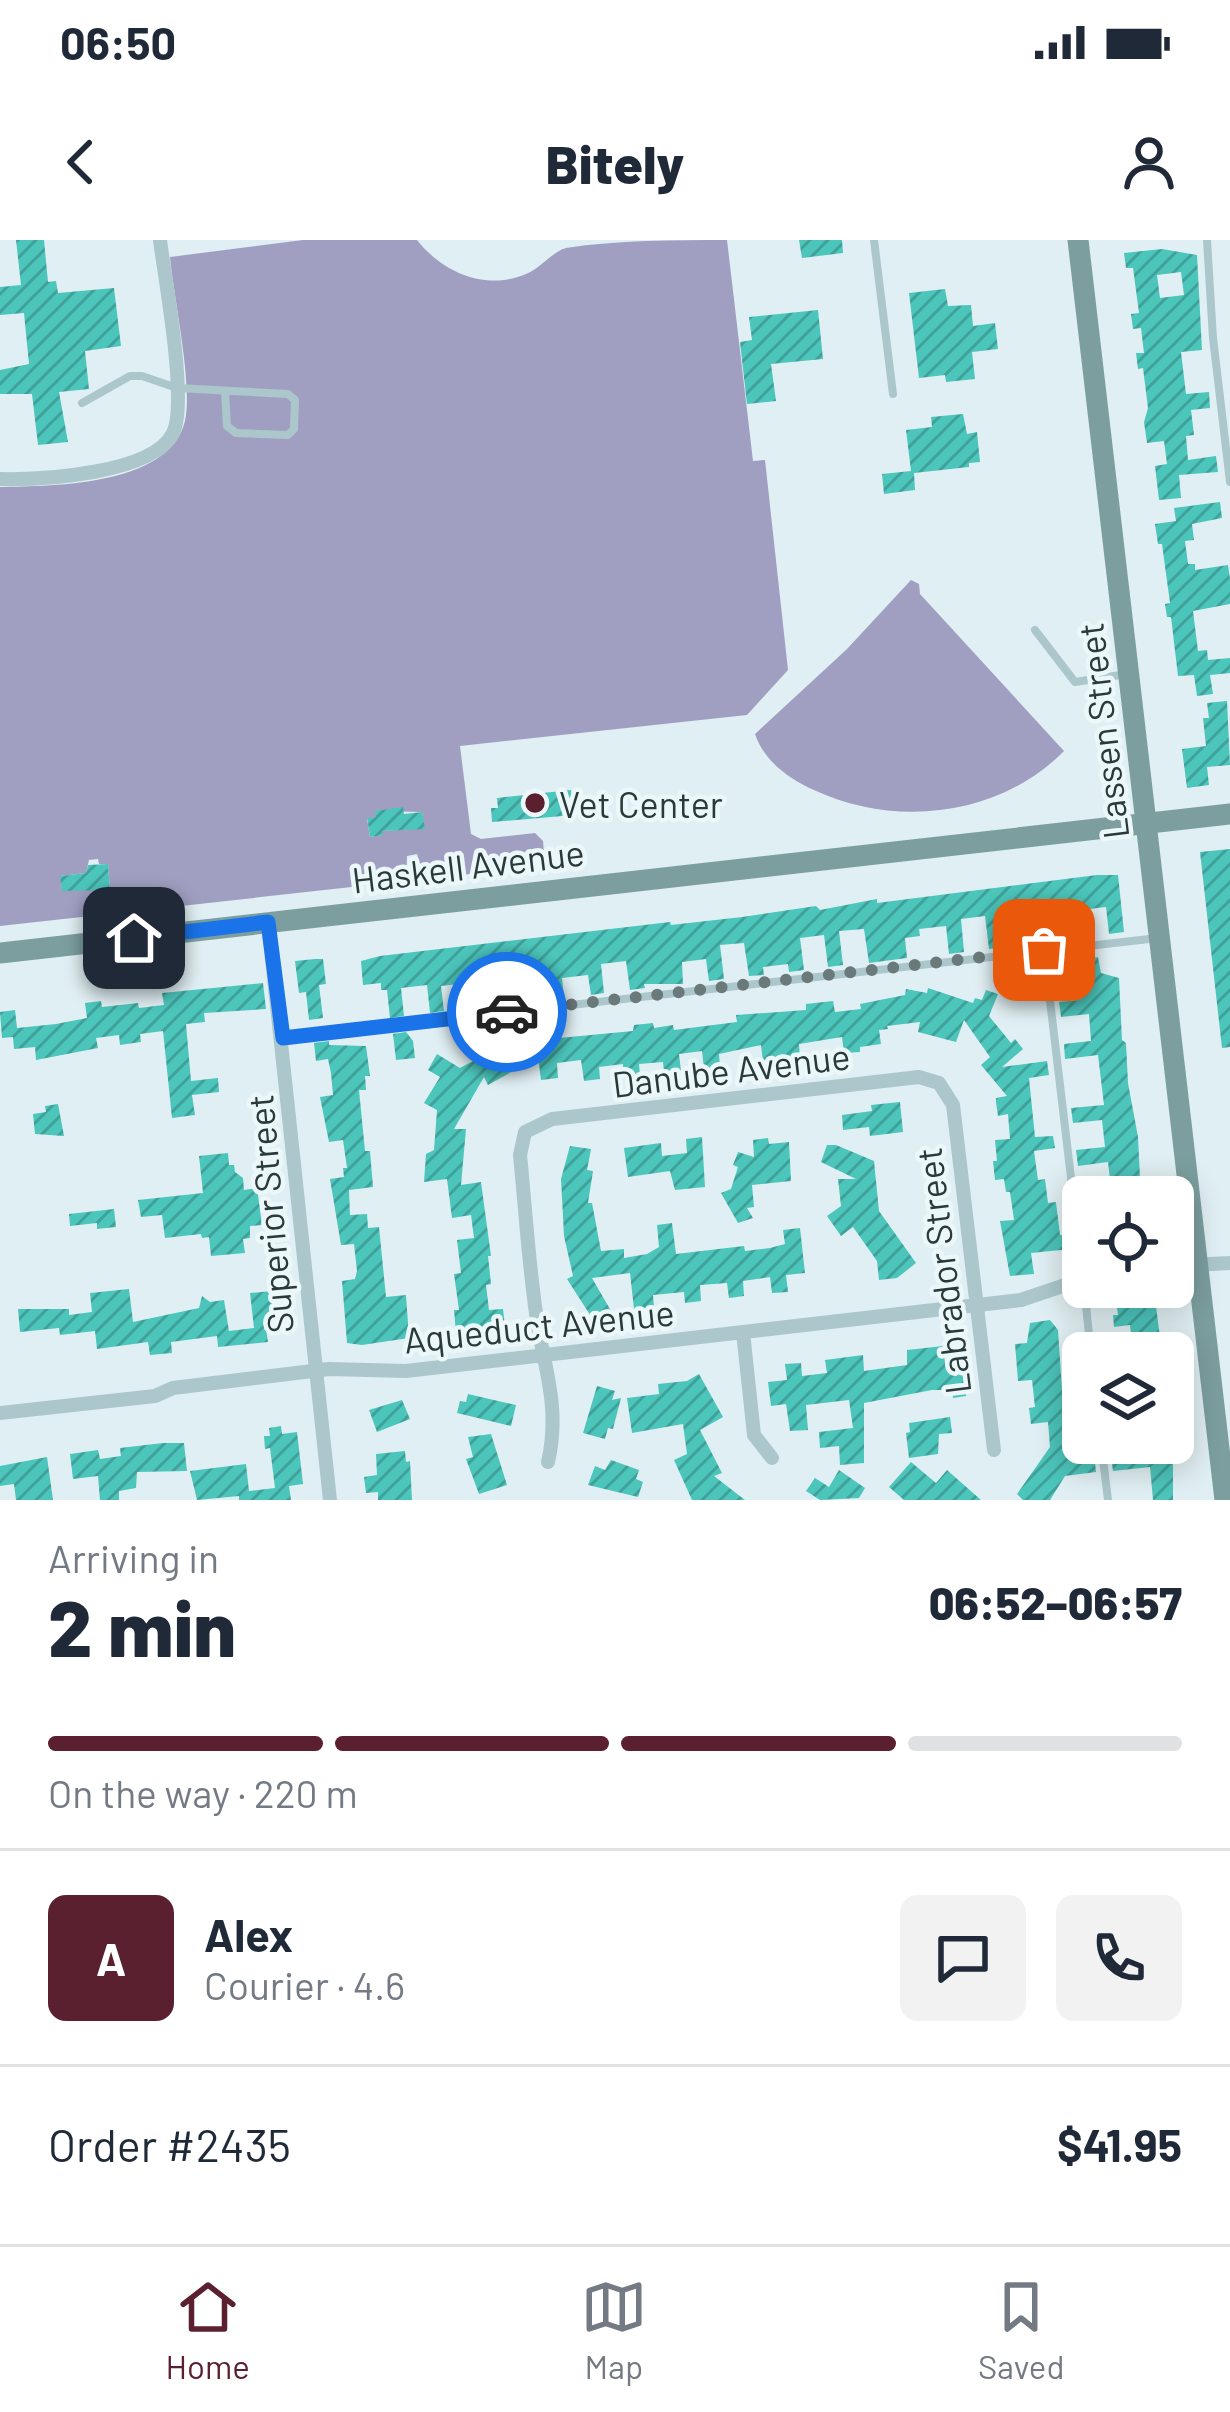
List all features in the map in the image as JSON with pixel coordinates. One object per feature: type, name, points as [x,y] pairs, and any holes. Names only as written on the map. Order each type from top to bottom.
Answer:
[{"type":"main road","name":"Lassen Street","points":[[1078,240],[1225,1500]]},
{"type":"main road","name":"Haskell Avenue","points":[[0,953],[1230,814]]},
{"type":"street","points":[[0,479],[133,463],[153,454],[175,430],[177,388],[160,240]]},
{"type":"street","name":"Superior Street","points":[[268,922],[330,1500]]},
{"type":"street","name":"Danube Avenue","points":[[545,1356],[520,1155],[525,1132],[552,1119],[919,1077],[944,1088]]},
{"type":"street","name":"Labrador Street","points":[[944,1088],[953,1106],[994,1450]]},
{"type":"street","points":[[1194,1266],[1230,1263]]},
{"type":"street","name":"Aqueduct Avenue","points":[[0,1413],[155,1396],[173,1388],[313,1371],[406,1371],[976,1306],[1062,1289]]},
{"type":"street","points":[[743,1332],[754,1435],[772,1458]]},
{"type":"street","points":[[545,1356],[556,1431],[548,1462]]},
{"type":"lane","points":[[874,240],[893,394]]},
{"type":"lane","points":[[1207,240],[1230,482]]},
{"type":"lane","points":[[82,403],[130,376],[142,376],[177,388],[288,394],[295,400],[294,429],[288,435],[236,433],[227,426],[225,392]]},
{"type":"lane","points":[[1035,630],[1075,682],[1129,674]]},
{"type":"lane","points":[[283,1038],[1160,937]]},
{"type":"lane","points":[[1044,950],[1071,1176]]},
{"type":"lane","points":[[1104,1464],[1108,1500]]},
{"type":"shaded area","points":[[303,240],[417,240],[452,270],[496,280],[526,274],[566,248],[727,240],[753,461],[765,460],[788,670],[747,715],[460,746],[471,834],[481,839],[535,833],[543,841],[545,866],[424,879],[417,854],[407,856],[406,881],[0,926],[0,487],[110,477],[161,456],[178,438],[186,415],[186,380],[170,257]],"holes":[[[376,811],[422,812],[424,828],[382,831],[370,837],[367,819],[376,817]],[[98,859],[99,864],[108,864],[110,890],[62,890],[61,876],[86,873],[89,860]]]},
{"type":"shaded area","points":[[911,580],[1064,751],[1009,790],[945,810],[878,809],[814,790],[771,761],[755,734],[847,649]]},
{"type":"building","points":[[16,240],[44,240],[48,282],[56,281],[58,293],[114,288],[121,346],[85,351],[89,389],[59,392],[68,442],[38,445],[32,394],[0,394],[0,370],[29,364],[24,313],[0,315],[0,287],[21,285]]},
{"type":"building","points":[[799,240],[842,240],[843,253],[802,258]]},
{"type":"building","points":[[1162,249],[1197,255],[1202,350],[1181,352],[1186,394],[1209,392],[1210,408],[1191,410],[1194,435],[1186,436],[1188,460],[1216,456],[1218,472],[1179,475],[1181,498],[1159,500],[1155,466],[1167,464],[1164,441],[1147,443],[1148,408],[1143,368],[1138,369],[1136,353],[1144,353],[1141,328],[1133,329],[1131,314],[1139,313],[1133,268],[1126,268],[1124,253]],"holes":[[[1181,272],[1184,295],[1160,298],[1157,275]]]},
{"type":"building","points":[[945,289],[948,306],[971,305],[973,326],[995,323],[998,349],[972,352],[975,379],[919,378],[909,293]]},
{"type":"building","points":[[818,310],[823,359],[771,364],[776,401],[747,404],[740,342],[752,340],[749,317]]},
{"type":"building","points":[[963,414],[967,434],[977,432],[980,462],[914,473],[915,490],[884,494],[882,474],[911,471],[906,430],[932,427],[931,417]]},
{"type":"building","points":[[1220,502],[1222,518],[1192,524],[1194,540],[1185,541],[1188,564],[1195,564],[1195,570],[1228,565],[1230,579],[1230,604],[1193,611],[1198,651],[1207,650],[1208,660],[1230,658],[1230,673],[1210,675],[1213,694],[1197,696],[1194,675],[1178,676],[1165,604],[1170,603],[1162,544],[1158,544],[1155,524],[1176,521],[1174,508]]},
{"type":"building","points":[[1227,701],[1230,765],[1207,767],[1209,785],[1187,788],[1182,749],[1206,746],[1203,718],[1209,718],[1207,703]]},
{"type":"building","name":"Vet Center","points":[[571,790],[574,815],[492,822],[491,808],[498,808],[497,798]]},
{"type":"building","points":[[403,807],[404,814],[422,812],[425,829],[382,831],[383,835],[370,837],[367,818],[376,817],[375,811]]},
{"type":"building","points":[[1230,849],[1230,1047],[1222,1048],[1200,852]]},
{"type":"building","points":[[108,864],[110,890],[62,891],[60,876],[86,873],[88,865]]},
{"type":"building","points":[[1118,875],[1124,932],[1109,934],[1106,907],[1081,910],[1085,938],[1069,940],[1065,906],[1042,909],[1044,942],[1030,944],[1024,917],[1001,920],[1004,947],[989,949],[985,916],[961,919],[964,952],[949,954],[946,926],[919,929],[920,936],[905,938],[907,958],[869,963],[864,929],[839,931],[843,965],[828,967],[824,935],[800,938],[804,970],[789,972],[788,964],[763,967],[764,975],[749,976],[744,943],[720,945],[724,979],[709,981],[706,959],[682,962],[683,984],[644,984],[645,988],[630,990],[626,961],[601,964],[604,993],[591,995],[588,975],[562,978],[564,998],[510,1004],[506,976],[481,979],[484,1007],[470,1008],[468,983],[441,986],[444,1011],[430,1013],[427,985],[401,988],[404,1016],[390,1018],[387,990],[381,990],[381,983],[363,985],[361,961],[380,956],[816,906],[820,910],[877,899],[877,903]]},
{"type":"building","points":[[1098,957],[1101,973],[1119,978],[1140,1176],[1110,1176],[1108,1162],[1078,1166],[1076,1150],[1105,1147],[1102,1120],[1073,1123],[1071,1108],[1104,1105],[1098,1055],[1065,1059],[1064,1044],[1091,1041],[1089,1014],[1061,1017],[1059,1002],[1079,1000],[1074,962]]},
{"type":"building","points":[[323,959],[326,984],[319,985],[323,1018],[309,1020],[295,961]]},
{"type":"building","points":[[263,983],[266,1009],[204,1013],[205,1022],[186,1024],[191,1081],[218,1078],[219,1092],[192,1095],[195,1115],[172,1118],[163,1031],[140,1034],[141,1042],[120,1045],[119,1035],[96,1038],[98,1048],[36,1060],[35,1047],[14,1049],[13,1037],[2,1038],[0,1012],[15,1010],[17,1028],[56,1024],[87,1018],[85,1003],[101,1001],[102,1007],[138,1003],[139,1008],[164,1005],[162,993]]},
{"type":"building","points":[[928,988],[973,1003],[975,998],[982,1000],[986,990],[998,994],[989,1016],[1011,1043],[1015,1039],[1023,1049],[1002,1067],[1047,1061],[1049,1075],[1029,1078],[1035,1137],[1053,1136],[1055,1148],[1034,1151],[1038,1180],[1045,1179],[1048,1203],[1056,1202],[1062,1250],[1031,1253],[1034,1274],[1010,1276],[1000,1221],[1014,1220],[1010,1192],[1006,1192],[1004,1179],[995,1180],[993,1161],[997,1161],[995,1140],[1010,1139],[1008,1114],[998,1116],[996,1102],[1007,1096],[981,1065],[990,1057],[964,1020],[956,1042],[918,1032],[920,1022],[879,1030],[881,1044],[860,1047],[860,1052],[844,1053],[842,1037],[799,1044],[800,1058],[763,1062],[761,1045],[719,1054],[720,1067],[704,1069],[702,1051],[679,1054],[681,1071],[664,1073],[663,1062],[639,1064],[640,1076],[624,1078],[623,1064],[599,1067],[600,1079],[584,1081],[581,1060],[557,1063],[558,1078],[541,1080],[538,1057],[488,1085],[484,1077],[454,1129],[466,1129],[461,1185],[481,1182],[491,1256],[491,1284],[486,1285],[489,1310],[503,1309],[505,1327],[456,1333],[454,1310],[459,1310],[454,1274],[461,1273],[457,1240],[474,1238],[471,1215],[452,1218],[447,1179],[424,1182],[426,1154],[434,1150],[437,1110],[424,1103],[440,1077],[428,1070],[437,1054],[460,1068],[505,1044],[507,1048],[543,1032],[542,1025],[557,1024],[559,1038],[633,1031],[634,1025],[653,1023],[654,1028],[673,1025],[674,1030],[737,1022],[736,1015],[806,1010],[806,1004],[833,1001],[835,1012],[861,1009],[860,1004],[905,995],[906,989],[927,993]]},
{"type":"building","points":[[406,1032],[413,1041],[415,1058],[396,1060],[393,1034]]},
{"type":"building","points":[[329,1041],[329,1045],[366,1046],[370,1076],[365,1076],[366,1090],[359,1090],[373,1187],[349,1190],[350,1215],[367,1214],[368,1228],[379,1227],[386,1297],[406,1295],[409,1338],[347,1343],[342,1281],[355,1279],[357,1271],[354,1244],[341,1245],[330,1179],[344,1177],[343,1168],[347,1168],[343,1140],[329,1142],[320,1097],[333,1095],[331,1073],[328,1059],[316,1061],[314,1043]]},
{"type":"building","points":[[900,1102],[903,1132],[870,1136],[869,1127],[843,1130],[842,1115]]},
{"type":"building","points":[[58,1104],[64,1136],[35,1134],[33,1114]]},
{"type":"building","points":[[702,1137],[705,1187],[675,1190],[670,1171],[628,1177],[624,1148],[661,1143],[662,1156],[687,1153],[686,1139]]},
{"type":"building","points":[[768,1138],[769,1144],[789,1142],[791,1181],[752,1185],[754,1207],[747,1208],[753,1218],[738,1223],[721,1193],[731,1189],[738,1152],[754,1157],[753,1140]]},
{"type":"building","points":[[827,1145],[874,1161],[879,1211],[916,1263],[897,1278],[879,1280],[877,1261],[853,1227],[841,1236],[827,1216],[841,1206],[838,1179],[856,1179],[821,1162]]},
{"type":"building","points":[[570,1146],[591,1149],[588,1203],[592,1203],[601,1251],[624,1249],[624,1258],[647,1254],[659,1247],[657,1225],[672,1223],[676,1254],[744,1246],[745,1251],[770,1248],[785,1244],[783,1230],[800,1228],[805,1273],[786,1275],[788,1292],[772,1293],[770,1277],[743,1281],[744,1296],[729,1298],[727,1283],[700,1285],[701,1301],[685,1303],[684,1292],[653,1295],[654,1307],[634,1309],[630,1273],[592,1278],[618,1323],[606,1325],[600,1317],[594,1321],[567,1279],[573,1276],[564,1236],[561,1179]]},
{"type":"building","points":[[228,1153],[229,1165],[243,1178],[244,1190],[257,1188],[262,1225],[250,1226],[250,1238],[243,1239],[245,1253],[211,1256],[209,1237],[165,1238],[162,1215],[141,1217],[138,1200],[203,1193],[199,1156]]},
{"type":"building","points":[[114,1209],[116,1227],[70,1226],[69,1214]]},
{"type":"building","points":[[129,1289],[133,1322],[199,1308],[202,1296],[210,1302],[224,1300],[229,1331],[254,1328],[250,1293],[282,1290],[286,1327],[266,1329],[268,1342],[218,1347],[217,1336],[171,1342],[172,1353],[150,1355],[148,1342],[97,1349],[95,1331],[20,1332],[18,1309],[69,1309],[69,1315],[92,1312],[90,1293]]},
{"type":"building","points":[[1117,1308],[1156,1308],[1159,1332],[1131,1332],[1130,1325],[1114,1327],[1113,1315],[1118,1315]]},
{"type":"building","points":[[1050,1320],[1058,1330],[1062,1464],[1095,1464],[1096,1472],[1065,1476],[1050,1500],[1023,1500],[1017,1494],[1050,1447],[1048,1422],[1031,1424],[1029,1408],[1035,1407],[1032,1380],[1018,1381],[1015,1344],[1027,1343],[1030,1323]]},
{"type":"building","points":[[943,1346],[945,1363],[963,1361],[966,1396],[953,1398],[952,1390],[932,1390],[864,1403],[864,1463],[840,1465],[839,1446],[820,1448],[819,1432],[853,1428],[849,1400],[806,1405],[808,1430],[790,1431],[786,1404],[771,1406],[768,1382],[787,1380],[785,1364],[801,1363],[802,1376],[827,1373],[825,1360],[863,1355],[864,1371],[907,1365],[907,1350]]},
{"type":"building","points":[[699,1374],[723,1417],[700,1430],[722,1473],[714,1476],[745,1500],[692,1500],[674,1460],[687,1454],[683,1424],[632,1433],[627,1398],[659,1394],[658,1384],[687,1381]]},
{"type":"building","points":[[597,1386],[615,1391],[612,1400],[621,1398],[613,1429],[608,1428],[605,1439],[583,1433]]},
{"type":"building","points":[[468,1394],[516,1405],[511,1426],[457,1413]]},
{"type":"building","points":[[402,1400],[410,1419],[377,1432],[369,1410]]},
{"type":"building","points":[[950,1417],[952,1433],[939,1434],[938,1454],[909,1458],[909,1423]]},
{"type":"building","points":[[281,1426],[282,1434],[297,1432],[303,1484],[289,1486],[291,1500],[239,1500],[239,1496],[197,1500],[190,1471],[246,1464],[249,1491],[275,1488],[264,1436],[270,1436],[269,1428]]},
{"type":"building","points":[[491,1434],[507,1485],[479,1494],[466,1459],[473,1457],[468,1437]]},
{"type":"building","points":[[184,1443],[187,1471],[137,1472],[136,1488],[119,1491],[119,1500],[100,1500],[98,1476],[73,1479],[70,1454],[98,1450],[100,1459],[121,1456],[120,1448]]},
{"type":"building","points":[[405,1451],[412,1500],[378,1500],[378,1492],[366,1493],[364,1477],[377,1475],[376,1454]]},
{"type":"building","points":[[47,1457],[53,1500],[16,1500],[14,1484],[0,1486],[0,1466]]},
{"type":"building","points":[[611,1460],[639,1470],[636,1479],[643,1482],[638,1497],[588,1485],[595,1466],[605,1470]]},
{"type":"building","points":[[911,1462],[936,1483],[947,1470],[981,1500],[904,1500],[889,1487]]},
{"type":"building","points":[[1112,1464],[1173,1464],[1173,1500],[1153,1500],[1150,1467],[1113,1471]]},
{"type":"building","points":[[839,1470],[865,1488],[859,1498],[820,1500],[806,1491],[815,1478],[829,1487]]},
{"type":"way so far","points":[[507,1012],[1044,950]]},
{"type":"place","name":"Vet Center","points":[[535,803]]},
{"type":"route","points":[[134,938],[268,922],[283,1038],[507,1012]]}]
